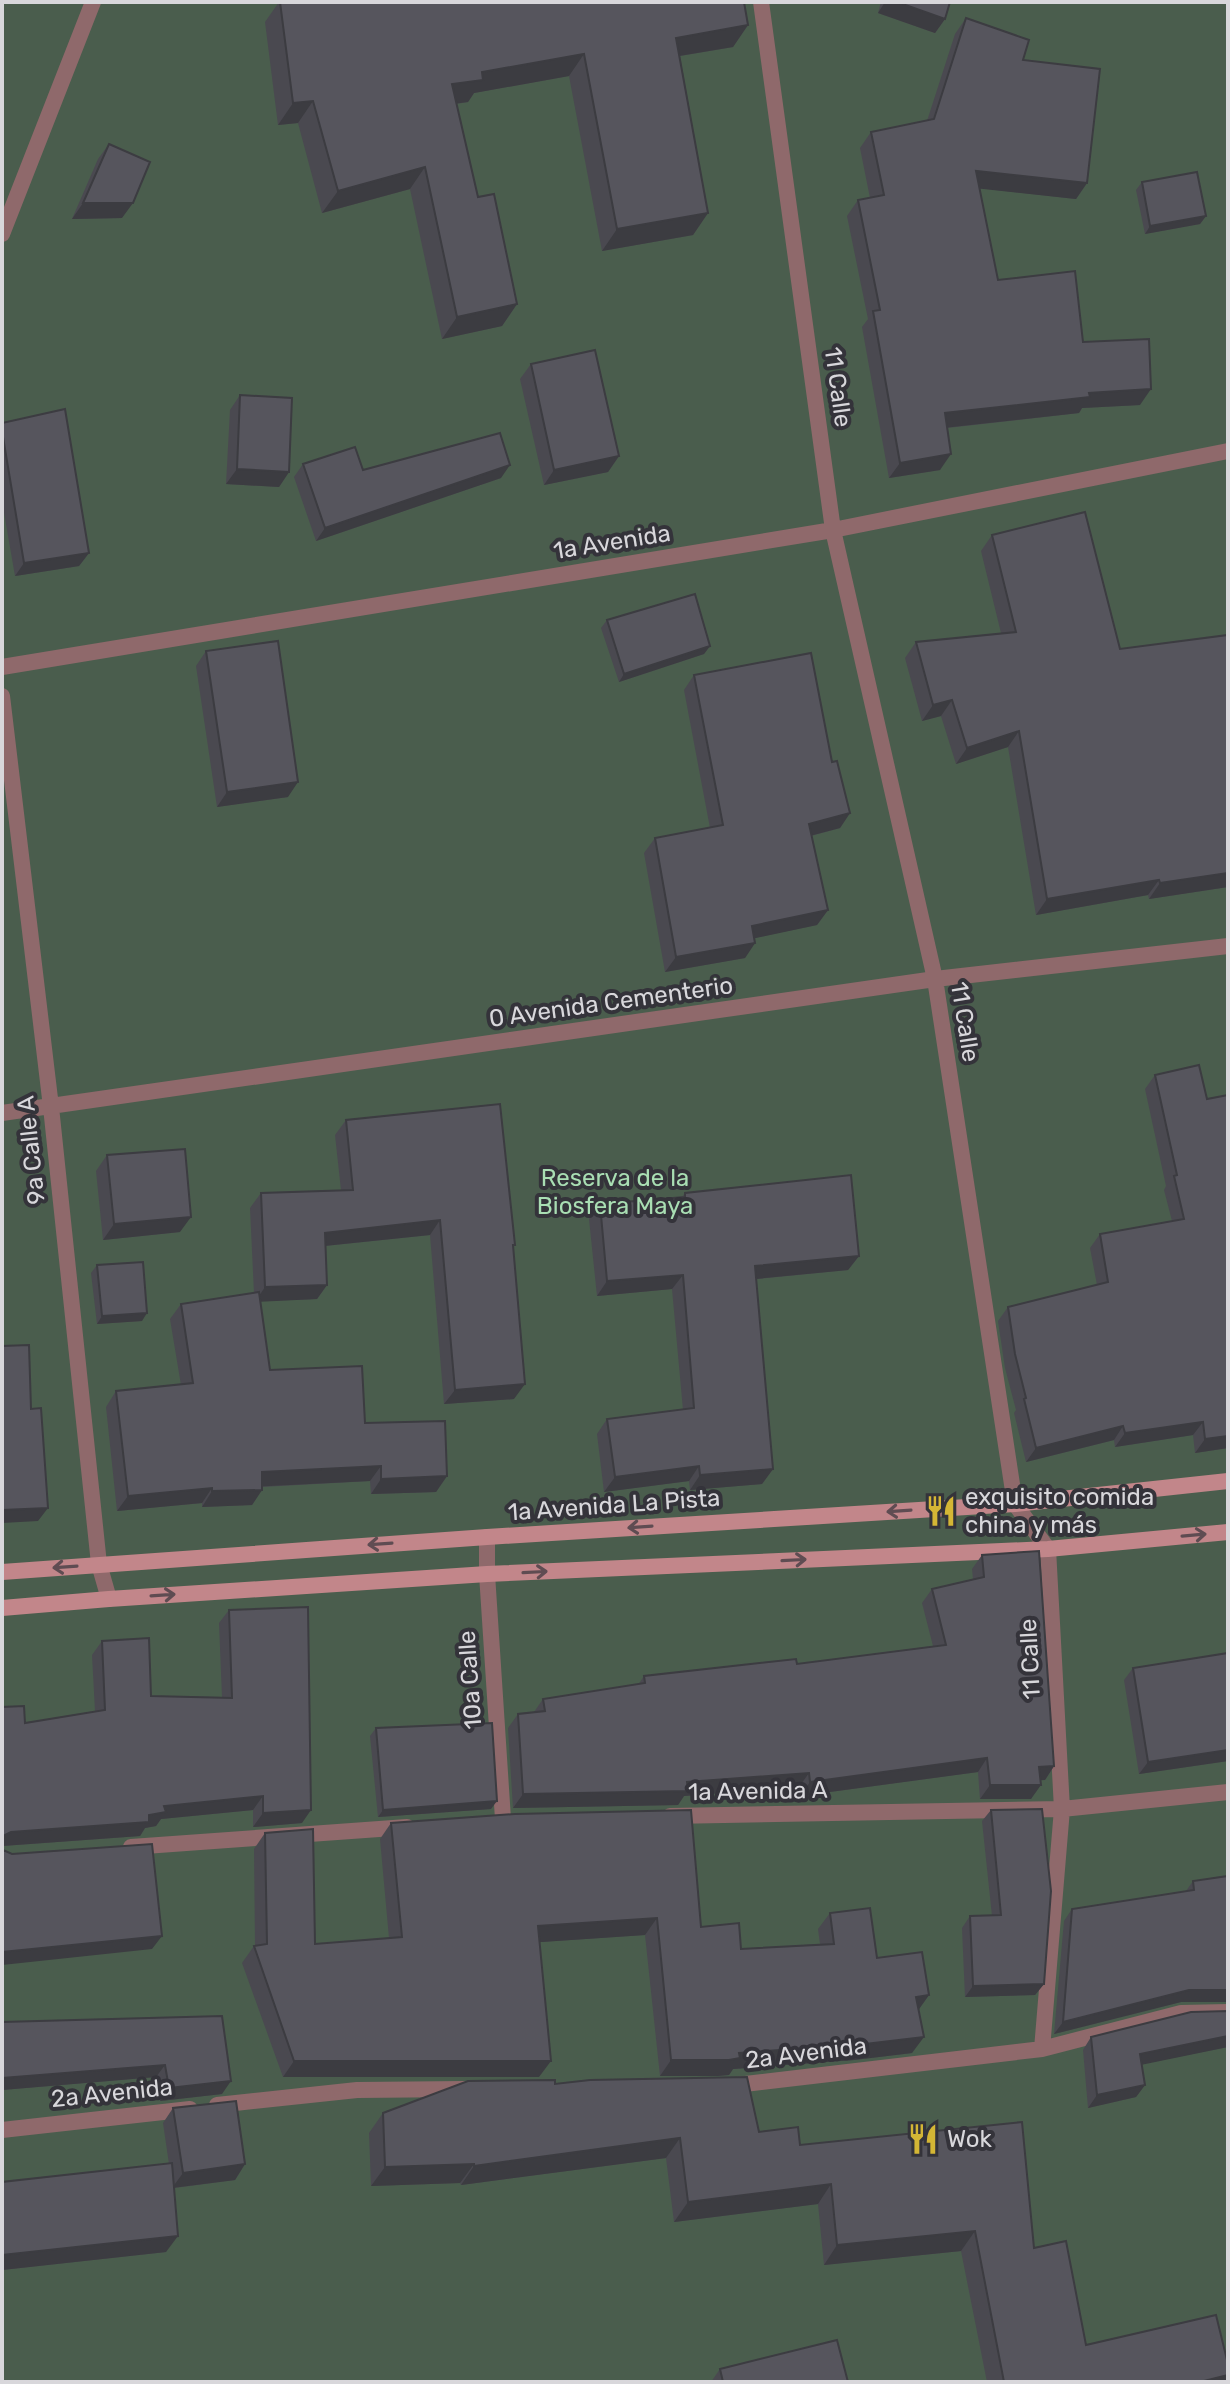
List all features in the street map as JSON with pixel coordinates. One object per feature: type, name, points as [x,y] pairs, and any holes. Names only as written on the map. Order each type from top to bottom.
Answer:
[{"type":"street","points":[[2,234],[93,2]]},
{"type":"street","name":"11 Calle","points":[[761,2],[833,530],[935,979],[1015,1504],[1048,1549],[1062,1809],[1042,2049]]},
{"type":"street","name":"1a Avenida","points":[[2,667],[833,530],[1228,451]]},
{"type":"street","name":"9a Calle A","points":[[2,696],[51,1107],[99,1564],[109,1599]]},
{"type":"street","name":"0 Avenida Cementerio","points":[[2,1113],[935,979],[1228,946]]},
{"type":"street","name":"1a Avenida La Pista","points":[[2,1572],[487,1537],[1015,1504],[1228,1481]]},
{"type":"street","points":[[2,1608],[487,1574],[1048,1549],[1228,1532]]},
{"type":"street","name":"10a Calle","points":[[487,1537],[503,1820]]},
{"type":"street","name":"1a Avenida A","points":[[647,1817],[1062,1809],[1228,1792]]},
{"type":"street","points":[[112,1849],[425,1825]]},
{"type":"street","name":"2a Avenida","points":[[718,2087],[1042,2049],[1181,2013],[1228,2012]]},
{"type":"street","name":"2a Avenida","points":[[2,2130],[357,2090],[483,2089]]},
{"type":"green space","name":"Reserva de la Biosfera Maya","points":[[2,2],[1228,2],[1228,2382],[2,2382]]},
{"type":"building","points":[[280,2],[744,2],[748,25],[676,38],[708,213],[617,229],[584,54],[482,72],[483,80],[452,84],[478,197],[494,194],[517,304],[457,317],[425,167],[338,191],[313,101],[293,103]]},
{"type":"building","points":[[897,2],[950,2],[945,19]]},
{"type":"building","points":[[966,18],[1029,40],[1023,60],[1100,69],[1087,183],[976,171],[998,280],[1075,271],[1083,342],[1149,339],[1151,389],[1089,393],[1090,397],[945,413],[951,454],[900,463],[873,311],[880,310],[858,200],[884,195],[871,132],[934,119]]},
{"type":"building","points":[[109,144],[150,162],[133,203],[83,203]]},
{"type":"building","points":[[1197,172],[1206,216],[1150,226],[1142,182]]},
{"type":"building","points":[[595,350],[619,456],[554,470],[531,364]]},
{"type":"building","points":[[240,395],[292,398],[289,472],[237,469]]},
{"type":"building","points":[[65,409],[89,553],[24,563],[2,423]]},
{"type":"building","points":[[500,433],[510,465],[325,528],[303,464],[355,447],[363,470]]},
{"type":"building","points":[[1085,512],[1120,649],[1228,635],[1228,873],[1160,883],[1159,880],[1047,899],[1019,731],[967,748],[952,700],[933,705],[916,642],[1016,632],[992,535]]},
{"type":"building","points":[[695,594],[710,646],[624,674],[607,620]]},
{"type":"building","points":[[278,641],[298,782],[227,792],[206,651]]},
{"type":"building","points":[[811,653],[832,762],[837,761],[850,813],[809,824],[828,910],[752,926],[755,943],[676,957],[655,838],[723,825],[694,675]]},
{"type":"building","points":[[1199,1065],[1207,1099],[1228,1095],[1228,1436],[1205,1439],[1203,1422],[1125,1433],[1123,1426],[1036,1448],[1008,1307],[1108,1282],[1100,1234],[1184,1219],[1155,1075]]},
{"type":"building","points":[[500,1104],[515,1245],[525,1384],[455,1390],[440,1220],[325,1233],[327,1285],[265,1287],[261,1193],[353,1190],[346,1120]]},
{"type":"building","points":[[185,1149],[191,1217],[114,1224],[107,1155]]},
{"type":"building","points":[[851,1175],[859,1256],[755,1266],[773,1469],[700,1475],[699,1466],[615,1477],[607,1419],[694,1408],[683,1275],[607,1281],[600,1204],[685,1197],[685,1193]]},
{"type":"building","points":[[143,1262],[147,1313],[102,1316],[97,1265]]},
{"type":"building","points":[[259,1292],[270,1370],[362,1366],[365,1423],[445,1421],[447,1476],[381,1479],[381,1466],[262,1472],[262,1490],[212,1491],[212,1488],[128,1496],[116,1391],[193,1383],[181,1304]]},
{"type":"building","points":[[29,1345],[31,1409],[41,1408],[48,1508],[2,1510],[2,1346]]},
{"type":"building","points":[[1039,1551],[1054,1766],[1039,1767],[1041,1785],[990,1785],[987,1758],[810,1782],[809,1773],[687,1782],[688,1791],[523,1794],[518,1714],[545,1711],[543,1699],[645,1683],[644,1676],[796,1659],[797,1664],[946,1645],[932,1589],[984,1577],[982,1555]]},
{"type":"building","points":[[308,1607],[311,1810],[263,1813],[263,1796],[164,1806],[166,1812],[149,1815],[149,1822],[11,1832],[2,1841],[2,1707],[24,1706],[25,1723],[105,1710],[102,1641],[149,1638],[151,1696],[232,1698],[229,1610]]},
{"type":"building","points":[[1228,1653],[1228,1750],[1148,1762],[1133,1668]]},
{"type":"building","points":[[492,1723],[497,1801],[383,1810],[376,1728]]},
{"type":"building","points":[[1042,1809],[1051,1891],[1044,1984],[973,1986],[970,1916],[1001,1915],[991,1810]]},
{"type":"building","points":[[691,1810],[701,1927],[739,1923],[741,1949],[834,1944],[830,1913],[870,1908],[877,1958],[922,1952],[929,1995],[916,1997],[924,2037],[739,2053],[740,2058],[729,2060],[671,2060],[657,1918],[538,1926],[551,2061],[294,2061],[254,1946],[267,1944],[265,1833],[313,1829],[315,1944],[402,1937],[391,1823],[515,1814]]},
{"type":"building","points":[[152,1844],[162,1936],[2,1952],[2,1847],[12,1854]]},
{"type":"building","points":[[1228,1876],[1228,1990],[1189,1990],[1063,2022],[1072,1909],[1194,1890],[1193,1881]]},
{"type":"building","points":[[1228,2011],[1228,2036],[1140,2054],[1145,2085],[1097,2095],[1091,2037],[1191,2012]]},
{"type":"building","points":[[222,2016],[231,2081],[169,2088],[165,2065],[2,2078],[2,2022]]},
{"type":"building","points":[[747,2077],[759,2132],[798,2127],[800,2145],[1022,2122],[1034,2248],[1066,2241],[1086,2345],[1216,2315],[1228,2375],[1200,2382],[1004,2382],[975,2231],[837,2245],[831,2184],[688,2202],[680,2138],[474,2166],[385,2167],[383,2113],[468,2081],[555,2080],[555,2084],[590,2080]]},
{"type":"building","points":[[236,2101],[245,2164],[183,2173],[173,2108]]},
{"type":"building","points":[[172,2163],[178,2236],[2,2255],[2,2182]]},
{"type":"building","points":[[837,2340],[848,2382],[723,2382],[720,2369]]},
{"type":"place","name":"exquisito comida china y más","points":[[941,1511]]},
{"type":"place","name":"Wok","points":[[923,2139]]}]
